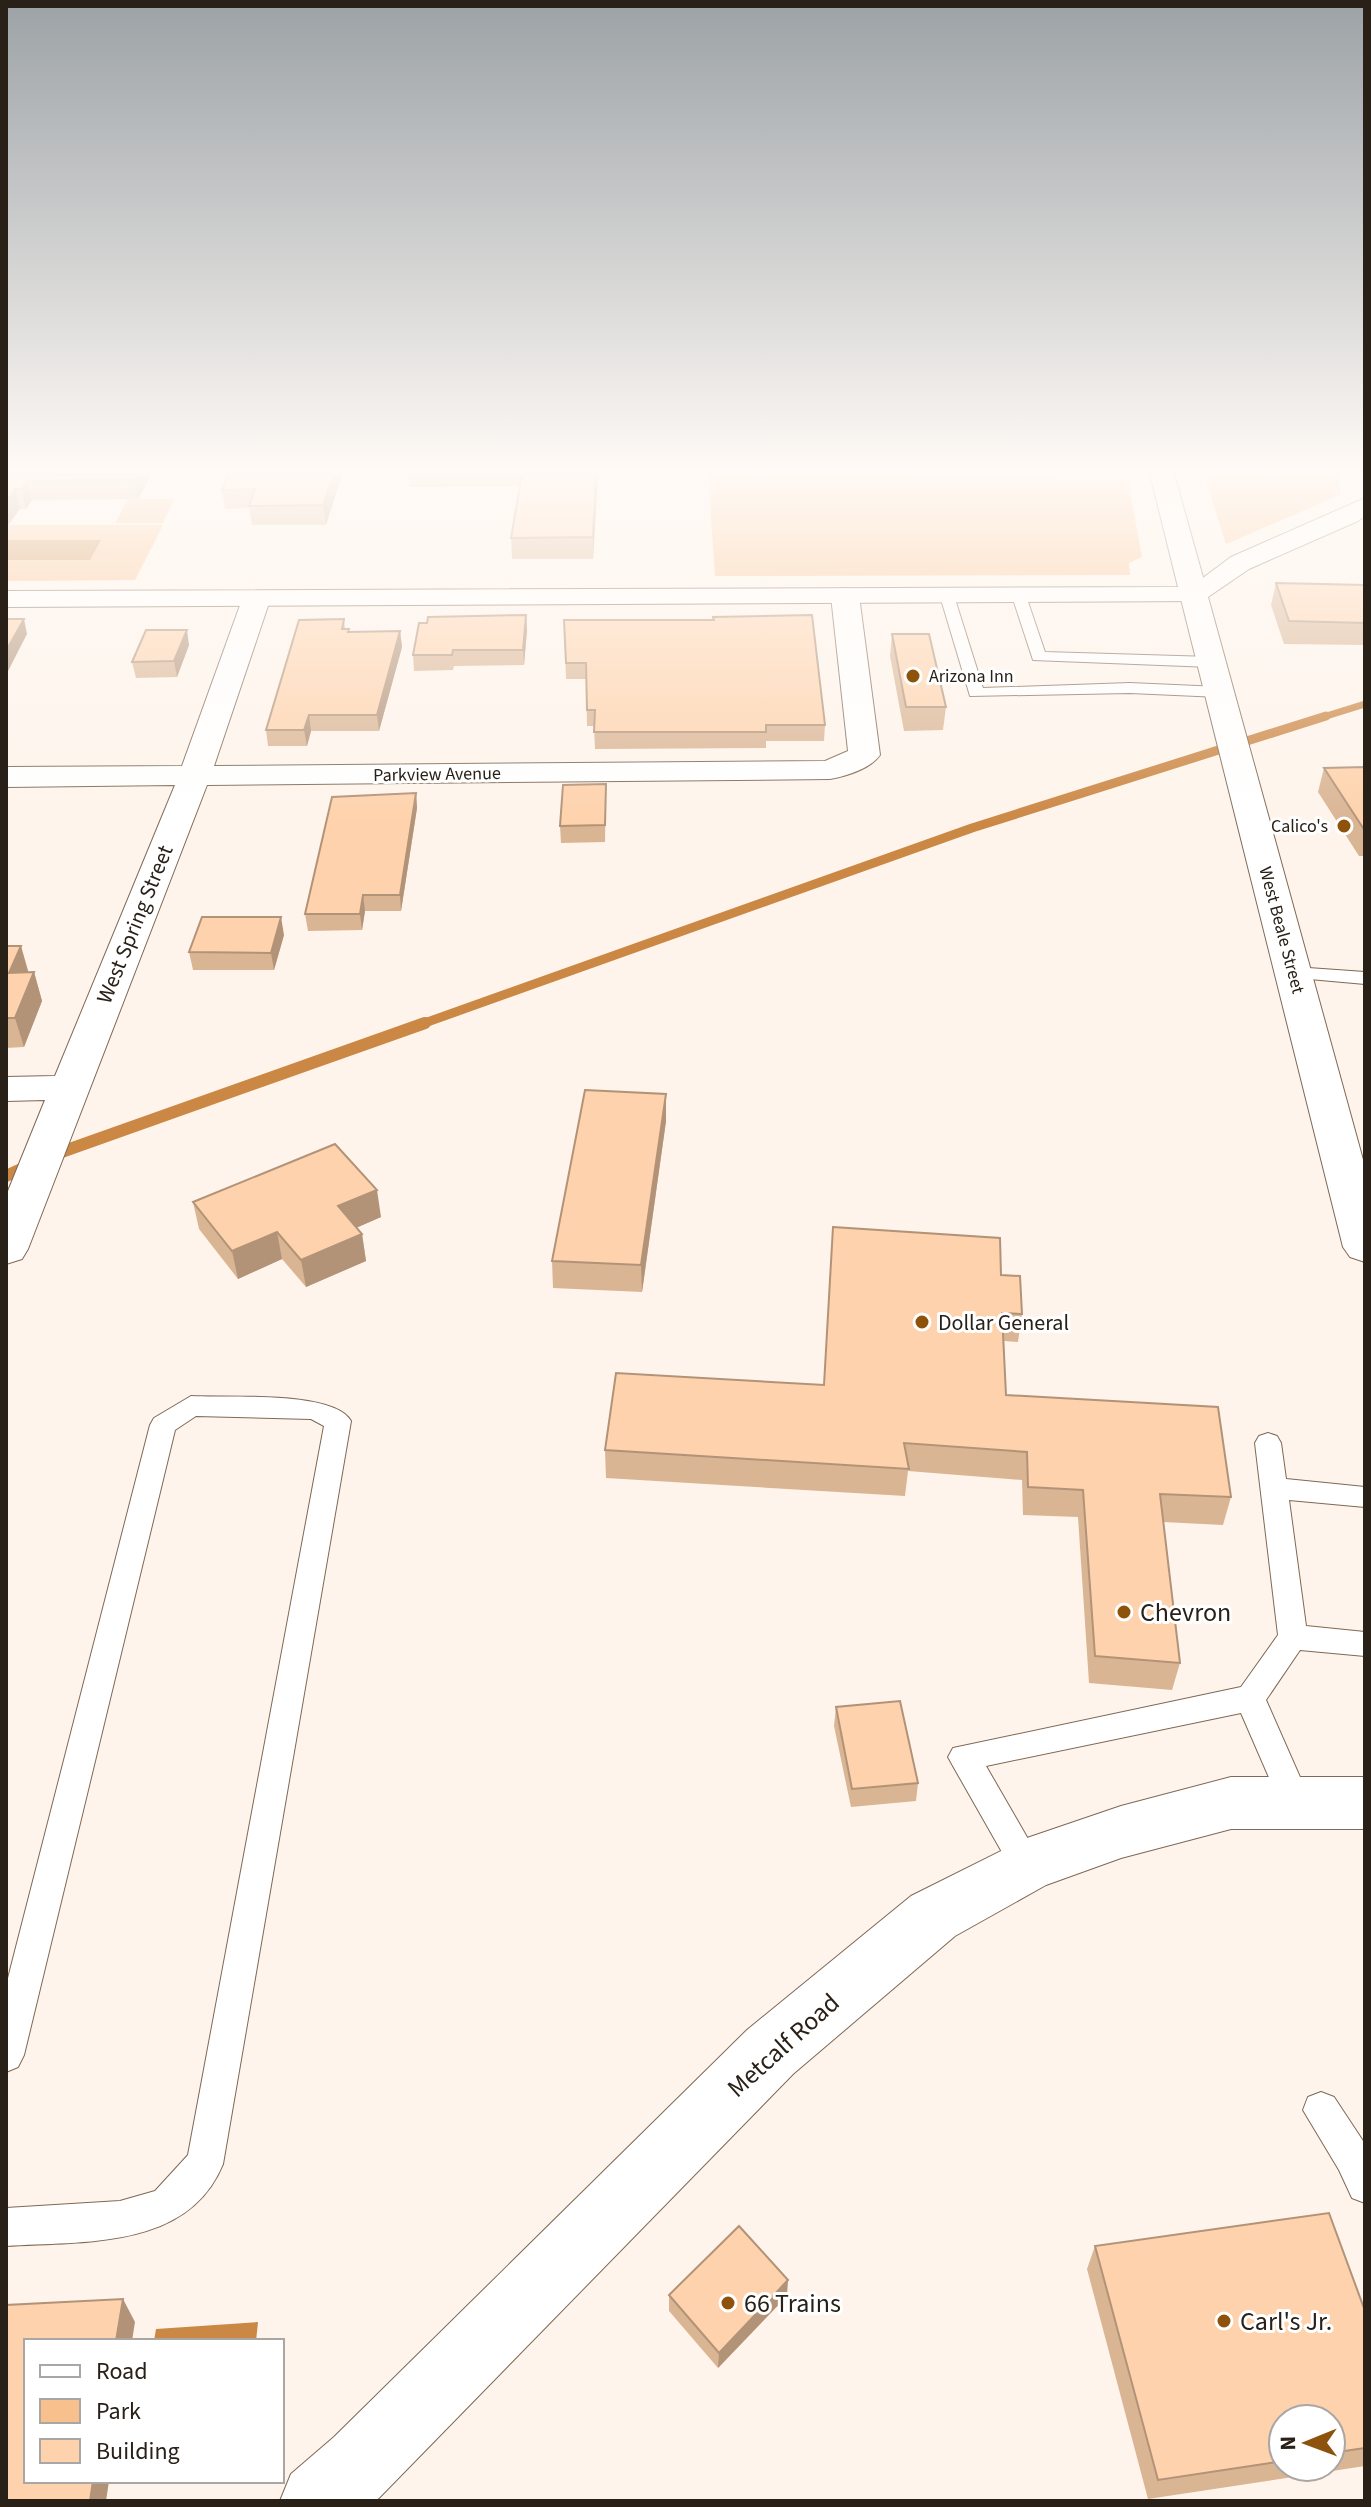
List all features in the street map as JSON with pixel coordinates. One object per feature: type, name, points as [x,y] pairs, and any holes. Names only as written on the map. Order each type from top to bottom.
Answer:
[{"type":"main road","name":"West Beale Street","points":[[1193,591],[1365,1247]]},
{"type":"main road","points":[[6,599],[1194,595],[1200,591]]},
{"type":"main road","name":"Parkview Avenue","points":[[6,777],[830,770],[864,755],[845,596]]},
{"type":"main road","name":"West Spring Street","points":[[6,1249],[194,777],[257,597]]},
{"type":"main road","points":[[6,1089],[68,1088]]},
{"type":"main road","name":"Metcalf Road","points":[[318,2501],[372,2453],[770,2052],[933,1916],[1027,1865],[1121,1832],[1231,1803],[1365,1803]]},
{"type":"lane","points":[[947,596],[976,693],[1130,688],[1222,699]]},
{"type":"lane","points":[[1019,596],[1039,657],[1211,662]]},
{"type":"lane","points":[[1294,973],[1365,978]]},
{"type":"lane","points":[[6,2055],[163,1425],[191,1406],[314,1410],[338,1421],[205,2164],[166,2206],[155,2210],[120,2220],[6,2227]]},
{"type":"lane","points":[[1027,1865],[964,1757],[1250,1698],[1293,1637],[1268,1443]]},
{"type":"lane","points":[[1274,1488],[1365,1497]]},
{"type":"lane","points":[[1293,1637],[1365,1644]]},
{"type":"lane","points":[[1250,1698],[1295,1802]]},
{"type":"lane","points":[[1321,2110],[1352,2157],[1365,2185]]},
{"type":"shaded area","points":[[258,2322],[256,2339],[154,2339],[156,2329]]},
{"type":"building","points":[[1279,591],[1365,591],[1365,623],[1289,621]]},
{"type":"building","points":[[526,615],[523,650],[453,650],[452,655],[413,655],[419,623],[427,623],[428,617]]},
{"type":"building","points":[[812,615],[825,725],[766,725],[766,732],[594,732],[595,710],[587,710],[586,663],[566,663],[564,620],[714,620],[713,617]]},
{"type":"building","points":[[6,619],[24,619],[6,651]]},
{"type":"building","points":[[344,619],[342,629],[349,629],[348,632],[400,631],[377,715],[309,715],[304,730],[266,730],[299,620]]},
{"type":"building","points":[[146,630],[187,630],[174,661],[132,662]]},
{"type":"building","points":[[892,634],[929,634],[946,707],[906,707]]},
{"type":"building","points":[[1365,767],[1365,831],[1324,768]]},
{"type":"building","points":[[606,784],[605,825],[560,826],[563,785]]},
{"type":"building","points":[[416,793],[400,895],[363,895],[360,914],[305,914],[332,797]]},
{"type":"building","points":[[202,917],[281,917],[271,953],[189,952]]},
{"type":"building","points":[[6,946],[21,946],[9,973],[34,972],[15,1018],[6,1018]]},
{"type":"building","points":[[585,1090],[666,1094],[641,1265],[552,1261]]},
{"type":"building","points":[[335,1144],[377,1190],[338,1206],[362,1234],[301,1260],[277,1232],[232,1251],[193,1202]]},
{"type":"building","points":[[833,1227],[1000,1238],[1001,1275],[1020,1276],[1022,1314],[1002,1313],[1006,1395],[1218,1407],[1231,1497],[1160,1494],[1180,1663],[1095,1656],[1083,1490],[1028,1487],[1027,1452],[904,1443],[909,1469],[605,1450],[616,1373],[824,1385]]},
{"type":"building","points":[[900,1701],[918,1783],[852,1789],[836,1707]]},
{"type":"building","name":"Carl's Jr.","points":[[1329,2213],[1365,2311],[1365,2448],[1347,2451],[1347,2403],[1267,2403],[1267,2463],[1158,2480],[1095,2246]]},
{"type":"building","name":"66 Trains","points":[[739,2226],[788,2280],[719,2353],[669,2295]]},
{"type":"building","points":[[123,2299],[116,2339],[24,2339],[24,2483],[93,2483],[90,2501],[6,2501],[6,2305]]},
{"type":"waterway","points":[[1320,718],[1365,704]]},
{"type":"waterway","points":[[419,1025],[972,828],[1326,716]]},
{"type":"waterway","points":[[53,1155],[425,1023]]},
{"type":"waterway","points":[[6,1176],[28,1166]]},
{"type":"place","name":"Arizona Inn","points":[[913,676]]},
{"type":"place","name":"Calico's","points":[[1344,826]]},
{"type":"place","name":"Dollar General","points":[[922,1322]]},
{"type":"place","name":"Chevron","points":[[1124,1612]]},
{"type":"place","name":"66 Trains","points":[[728,2303]]},
{"type":"place","name":"Carl's Jr.","points":[[1224,2321]]}]
